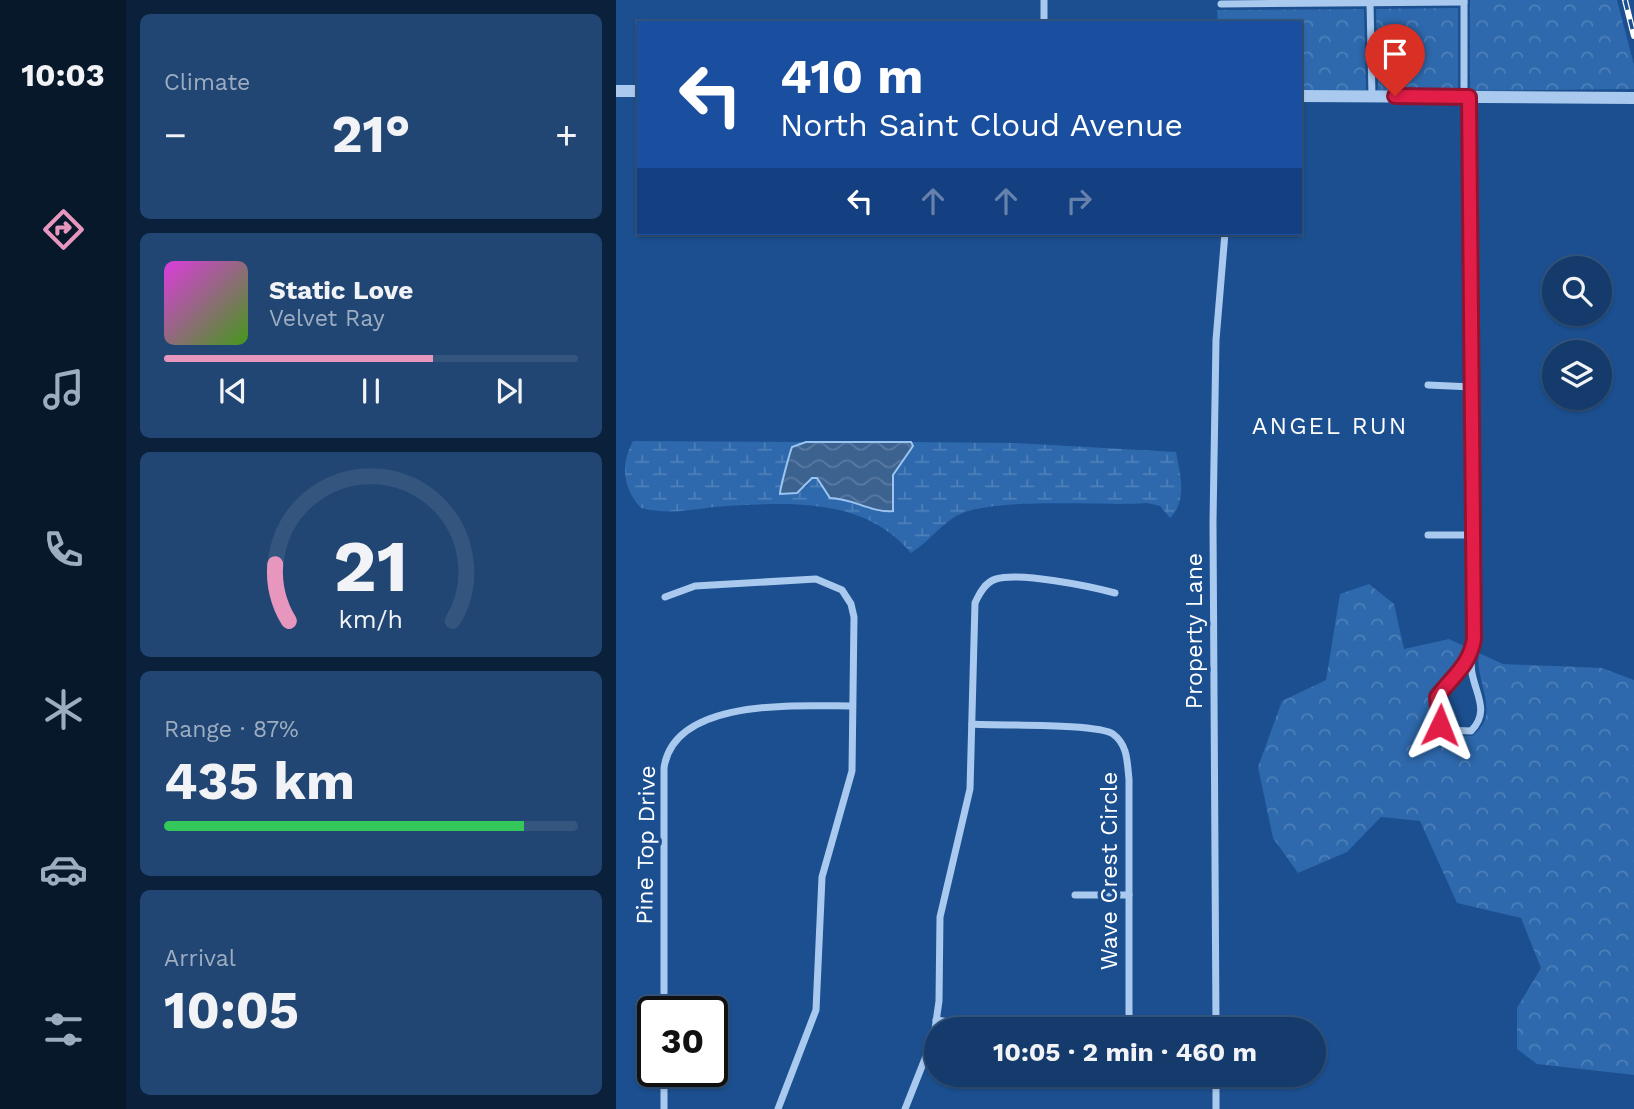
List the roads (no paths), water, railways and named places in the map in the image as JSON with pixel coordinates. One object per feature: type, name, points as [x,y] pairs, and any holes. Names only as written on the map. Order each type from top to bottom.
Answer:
[{"type":"street","points":[[1044,0],[1044,21]]},
{"type":"street","points":[[1221,4],[1464,1],[1472,387],[1473,535],[1472,671],[1482,702],[1482,713],[1471,731],[1445,730],[1437,716],[1437,697],[1459,673],[1472,653]]},
{"type":"street","points":[[1370,3],[1372,96]]},
{"type":"street","points":[[616,90],[637,91]]},
{"type":"street","points":[[1302,96],[1634,98]]},
{"type":"street","name":"Property Lane","points":[[1216,1017],[1213,522],[1216,340],[1226,235]]},
{"type":"street","points":[[1428,385],[1472,387]]},
{"type":"street","points":[[1428,535],[1473,535]]},
{"type":"street","points":[[936,1017],[940,917],[970,789],[975,603],[994,579],[1008,578],[1086,585],[1115,593]]},
{"type":"street","points":[[665,597],[695,586],[816,579],[831,583],[848,597],[854,617],[853,759],[850,788],[822,877],[816,1010],[778,1109]]},
{"type":"street","name":"Pine Top Drive","points":[[664,996],[663,768],[671,747],[690,729],[752,706],[852,706]]},
{"type":"street","name":"Wave Crest Circle","points":[[972,724],[1104,728],[1115,736],[1127,753],[1129,1017]]},
{"type":"street","points":[[1075,895],[1129,895]]},
{"type":"street","points":[[905,1109],[924,1061]]},
{"type":"street","points":[[664,1087],[664,1109]]},
{"type":"street","points":[[1216,1087],[1216,1109]]},
{"type":"water","points":[[806,442],[911,442],[913,446],[893,475],[893,511],[877,510],[830,498],[817,478],[812,478],[797,493],[780,494],[792,447]]},
{"type":"railway","points":[[1625,0],[1634,36]]},
{"type":"district","name":"ANGEL RUN","points":[[1330,426]]}]
